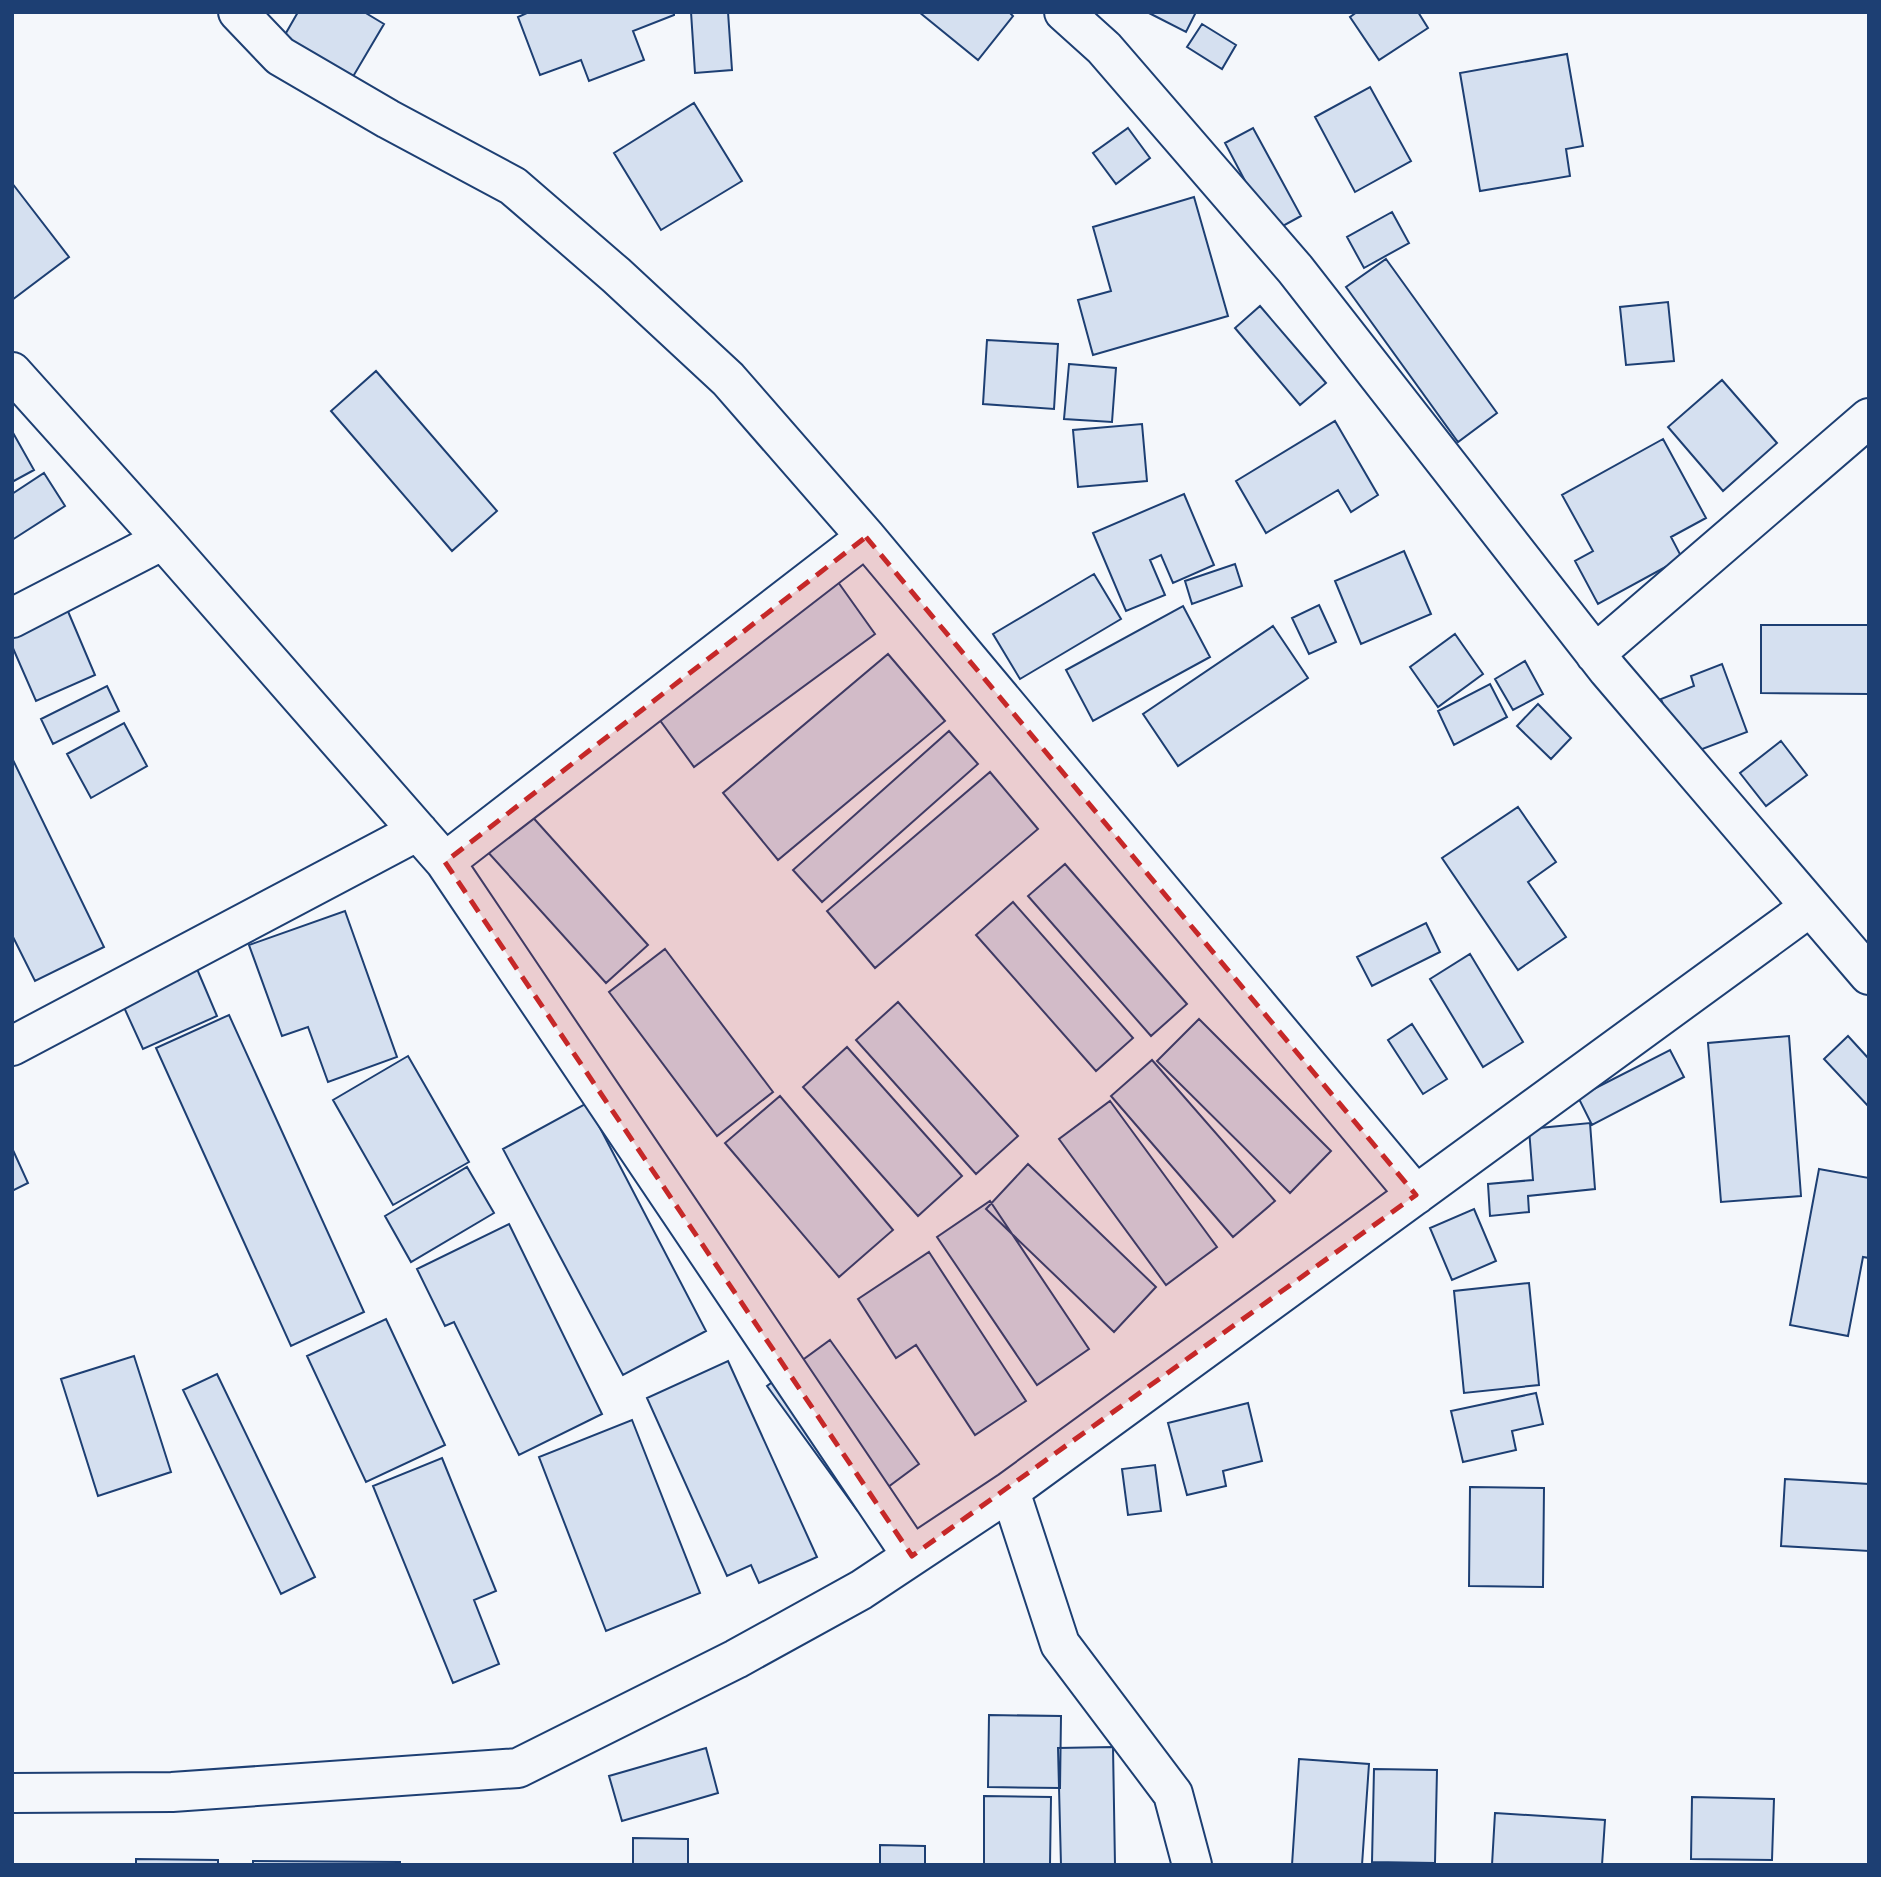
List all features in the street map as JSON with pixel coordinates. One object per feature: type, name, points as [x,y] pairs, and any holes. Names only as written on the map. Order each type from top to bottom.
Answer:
[{"type":"street","points":[[238,12],[280,56],[388,120],[513,186],[728,379],[866,537],[1416,1195]]},
{"type":"street","points":[[1064,12],[1104,48],[1295,269],[1595,654],[1869,975]]},
{"type":"street","points":[[12,372],[445,862],[912,1556]]},
{"type":"street","points":[[1595,654],[1869,418]]},
{"type":"street","points":[[445,862],[866,537]]},
{"type":"street","points":[[12,618],[163,540]]},
{"type":"street","points":[[12,1046],[418,831]]},
{"type":"street","points":[[12,1793],[172,1792],[518,1768],[736,1659],[861,1590],[1010,1491],[1811,907]]},
{"type":"street","points":[[1010,1491],[1060,1644],[1173,1794],[1192,1865]]},
{"type":"highlighted area","points":[[866,537],[1416,1195],[912,1556],[445,862]]},
{"type":"building","points":[[298,12],[364,12],[384,24],[351,80],[282,40]]},
{"type":"building","points":[[529,12],[674,12],[674,15],[633,31],[644,60],[589,81],[581,60],[540,75],[518,17]]},
{"type":"building","points":[[691,12],[728,12],[732,70],[695,73]]},
{"type":"building","points":[[919,12],[1009,12],[1013,16],[978,60]]},
{"type":"building","points":[[1147,12],[1196,12],[1186,32]]},
{"type":"building","points":[[1357,12],[1418,12],[1428,28],[1379,60],[1350,17]]},
{"type":"building","points":[[1202,24],[1236,45],[1222,69],[1187,47]]},
{"type":"building","points":[[1567,54],[1583,146],[1566,149],[1570,176],[1480,191],[1460,73]]},
{"type":"building","points":[[1370,87],[1411,161],[1355,192],[1315,117]]},
{"type":"building","points":[[694,103],[742,181],[661,230],[614,153]]},
{"type":"building","points":[[1128,128],[1150,158],[1116,184],[1093,153]]},
{"type":"building","points":[[1253,128],[1301,216],[1272,232],[1225,143]]},
{"type":"building","points":[[12,183],[69,257],[12,300]]},
{"type":"building","points":[[1194,197],[1228,316],[1093,355],[1078,300],[1111,291],[1093,227]]},
{"type":"building","points":[[1392,212],[1409,243],[1364,268],[1347,237]]},
{"type":"building","points":[[1386,259],[1497,413],[1458,442],[1346,287]]},
{"type":"building","points":[[1668,302],[1674,361],[1626,365],[1620,307]]},
{"type":"building","points":[[1260,306],[1326,383],[1300,405],[1235,328]]},
{"type":"building","points":[[987,340],[1058,344],[1054,409],[983,404]]},
{"type":"building","points":[[1069,364],[1116,368],[1112,422],[1064,419]]},
{"type":"building","points":[[376,371],[497,511],[452,551],[331,411]]},
{"type":"building","points":[[1722,380],[1777,443],[1723,491],[1668,427]]},
{"type":"building","points":[[1335,421],[1378,495],[1351,512],[1338,490],[1266,533],[1236,481]]},
{"type":"building","points":[[1142,424],[1147,481],[1078,487],[1073,430]]},
{"type":"building","points":[[12,431],[34,470],[12,482]]},
{"type":"building","points":[[1663,439],[1706,518],[1671,537],[1682,558],[1598,604],[1575,561],[1593,551],[1562,495]]},
{"type":"building","points":[[44,473],[65,506],[12,540],[12,494]]},
{"type":"building","points":[[1184,494],[1214,565],[1173,583],[1161,555],[1150,560],[1165,595],[1126,611],[1093,533]]},
{"type":"building","points":[[1404,551],[1431,614],[1361,644],[1335,581]]},
{"type":"building","points":[[1235,564],[1242,586],[1192,604],[1185,581]]},
{"type":"building","points":[[1094,574],[1121,619],[1020,679],[993,634]]},
{"type":"building","points":[[833,575],[875,634],[694,767],[651,708]]},
{"type":"building","points":[[1319,605],[1336,642],[1309,654],[1292,618]]},
{"type":"building","points":[[1183,606],[1210,657],[1093,721],[1066,670]]},
{"type":"building","points":[[67,609],[95,675],[36,701],[12,646],[12,633]]},
{"type":"building","points":[[1761,625],[1869,625],[1869,694],[1761,693]]},
{"type":"building","points":[[1273,626],[1308,678],[1178,766],[1143,714]]},
{"type":"building","points":[[1455,634],[1483,674],[1438,707],[1410,667]]},
{"type":"building","points":[[888,654],[945,721],[778,860],[723,793]]},
{"type":"building","points":[[1525,661],[1543,694],[1513,710],[1495,679]]},
{"type":"building","points":[[1722,664],[1747,732],[1684,756],[1661,699],[1694,686],[1691,676]]},
{"type":"building","points":[[1490,684],[1507,717],[1454,745],[1438,711]]},
{"type":"building","points":[[107,686],[119,711],[53,744],[41,719]]},
{"type":"building","points":[[1538,704],[1571,738],[1551,759],[1517,726]]},
{"type":"building","points":[[124,723],[147,766],[91,798],[67,754]]},
{"type":"building","points":[[949,731],[978,764],[822,902],[793,870]]},
{"type":"building","points":[[1781,741],[1807,775],[1766,806],[1740,773]]},
{"type":"building","points":[[12,758],[104,947],[35,981],[12,935]]},
{"type":"building","points":[[990,772],[1038,829],[875,968],[827,911]]},
{"type":"building","points":[[1518,807],[1556,862],[1528,882],[1566,937],[1518,970],[1442,858]]},
{"type":"building","points":[[528,812],[648,945],[606,983],[486,850]]},
{"type":"building","points":[[1065,864],[1187,1004],[1151,1036],[1028,896]]},
{"type":"building","points":[[1013,902],[1133,1038],[1096,1071],[976,935]]},
{"type":"building","points":[[345,911],[397,1057],[328,1082],[308,1027],[282,1036],[249,945]]},
{"type":"building","points":[[1426,923],[1440,952],[1372,986],[1357,957]]},
{"type":"building","points":[[665,949],[773,1092],[717,1136],[609,992]]},
{"type":"building","points":[[1470,954],[1523,1042],[1483,1067],[1430,979]]},
{"type":"building","points":[[197,969],[217,1016],[143,1049],[122,1003]]},
{"type":"building","points":[[898,1002],[1018,1136],[976,1174],[856,1040]]},
{"type":"building","points":[[229,1015],[364,1312],[291,1346],[156,1048]]},
{"type":"building","points":[[1199,1019],[1331,1151],[1290,1193],[1157,1061]]},
{"type":"building","points":[[1412,1024],[1447,1079],[1423,1094],[1388,1040]]},
{"type":"building","points":[[1789,1036],[1801,1196],[1721,1202],[1708,1043]]},
{"type":"building","points":[[1848,1036],[1869,1059],[1869,1107],[1824,1059]]},
{"type":"building","points":[[847,1047],[962,1176],[918,1216],[803,1087]]},
{"type":"building","points":[[1670,1050],[1684,1077],[1592,1125],[1578,1097]]},
{"type":"building","points":[[408,1056],[469,1162],[393,1205],[333,1100]]},
{"type":"building","points":[[1152,1060],[1275,1201],[1233,1237],[1111,1096]]},
{"type":"building","points":[[780,1096],[893,1230],[839,1277],[725,1143]]},
{"type":"building","points":[[1110,1101],[1217,1247],[1166,1285],[1059,1139]]},
{"type":"building","points":[[587,1103],[706,1331],[623,1375],[503,1149]]},
{"type":"building","points":[[1590,1123],[1595,1189],[1528,1196],[1529,1212],[1490,1216],[1488,1184],[1533,1180],[1529,1129]]},
{"type":"building","points":[[12,1148],[28,1183],[12,1191]]},
{"type":"building","points":[[1028,1164],[1156,1287],[1114,1332],[986,1209]]},
{"type":"building","points":[[467,1167],[494,1213],[411,1262],[385,1216]]},
{"type":"building","points":[[1819,1169],[1869,1178],[1869,1258],[1863,1257],[1848,1336],[1790,1325]]},
{"type":"building","points":[[990,1201],[1089,1349],[1037,1385],[937,1237]]},
{"type":"building","points":[[1474,1209],[1496,1261],[1452,1280],[1430,1228]]},
{"type":"building","points":[[509,1224],[602,1414],[519,1455],[454,1322],[445,1326],[417,1269]]},
{"type":"building","points":[[929,1252],[1026,1401],[975,1435],[916,1345],[896,1358],[858,1299]]},
{"type":"building","points":[[1529,1283],[1539,1385],[1464,1393],[1454,1291]]},
{"type":"building","points":[[386,1319],[445,1445],[366,1482],[307,1356]]},
{"type":"building","points":[[830,1340],[919,1464],[857,1510],[767,1386]]},
{"type":"building","points":[[134,1356],[171,1472],[98,1496],[61,1379]]},
{"type":"building","points":[[728,1361],[817,1557],[759,1583],[751,1565],[727,1576],[647,1398]]},
{"type":"building","points":[[217,1374],[315,1577],[281,1594],[183,1390]]},
{"type":"building","points":[[1536,1393],[1543,1424],[1512,1431],[1516,1450],[1463,1462],[1451,1411]]},
{"type":"building","points":[[1248,1403],[1262,1461],[1223,1471],[1226,1486],[1187,1495],[1168,1423]]},
{"type":"building","points":[[632,1420],[700,1593],[606,1631],[539,1457]]},
{"type":"building","points":[[442,1458],[496,1591],[474,1600],[499,1664],[453,1683],[373,1486]]},
{"type":"building","points":[[1155,1465],[1161,1511],[1128,1515],[1122,1469]]},
{"type":"building","points":[[1785,1479],[1869,1484],[1869,1551],[1781,1546]]},
{"type":"building","points":[[1470,1487],[1544,1488],[1543,1587],[1469,1586]]},
{"type":"building","points":[[989,1715],[1061,1716],[1060,1788],[988,1787]]},
{"type":"building","points":[[1113,1747],[1115,1865],[1061,1865],[1058,1748]]},
{"type":"building","points":[[706,1748],[718,1793],[622,1821],[609,1776]]},
{"type":"building","points":[[1299,1759],[1369,1764],[1362,1865],[1292,1865]]},
{"type":"building","points":[[1374,1769],[1437,1770],[1435,1863],[1372,1862]]},
{"type":"building","points":[[984,1796],[1051,1797],[1050,1865],[984,1865]]},
{"type":"building","points":[[1692,1797],[1774,1799],[1772,1860],[1691,1859]]},
{"type":"building","points":[[1495,1813],[1605,1820],[1602,1865],[1492,1865]]},
{"type":"building","points":[[633,1838],[688,1839],[688,1865],[633,1865]]},
{"type":"building","points":[[880,1845],[925,1846],[925,1865],[880,1865]]},
{"type":"building","points":[[136,1859],[218,1860],[218,1865],[136,1865]]},
{"type":"building","points":[[253,1861],[400,1862],[400,1865],[253,1865]]}]
